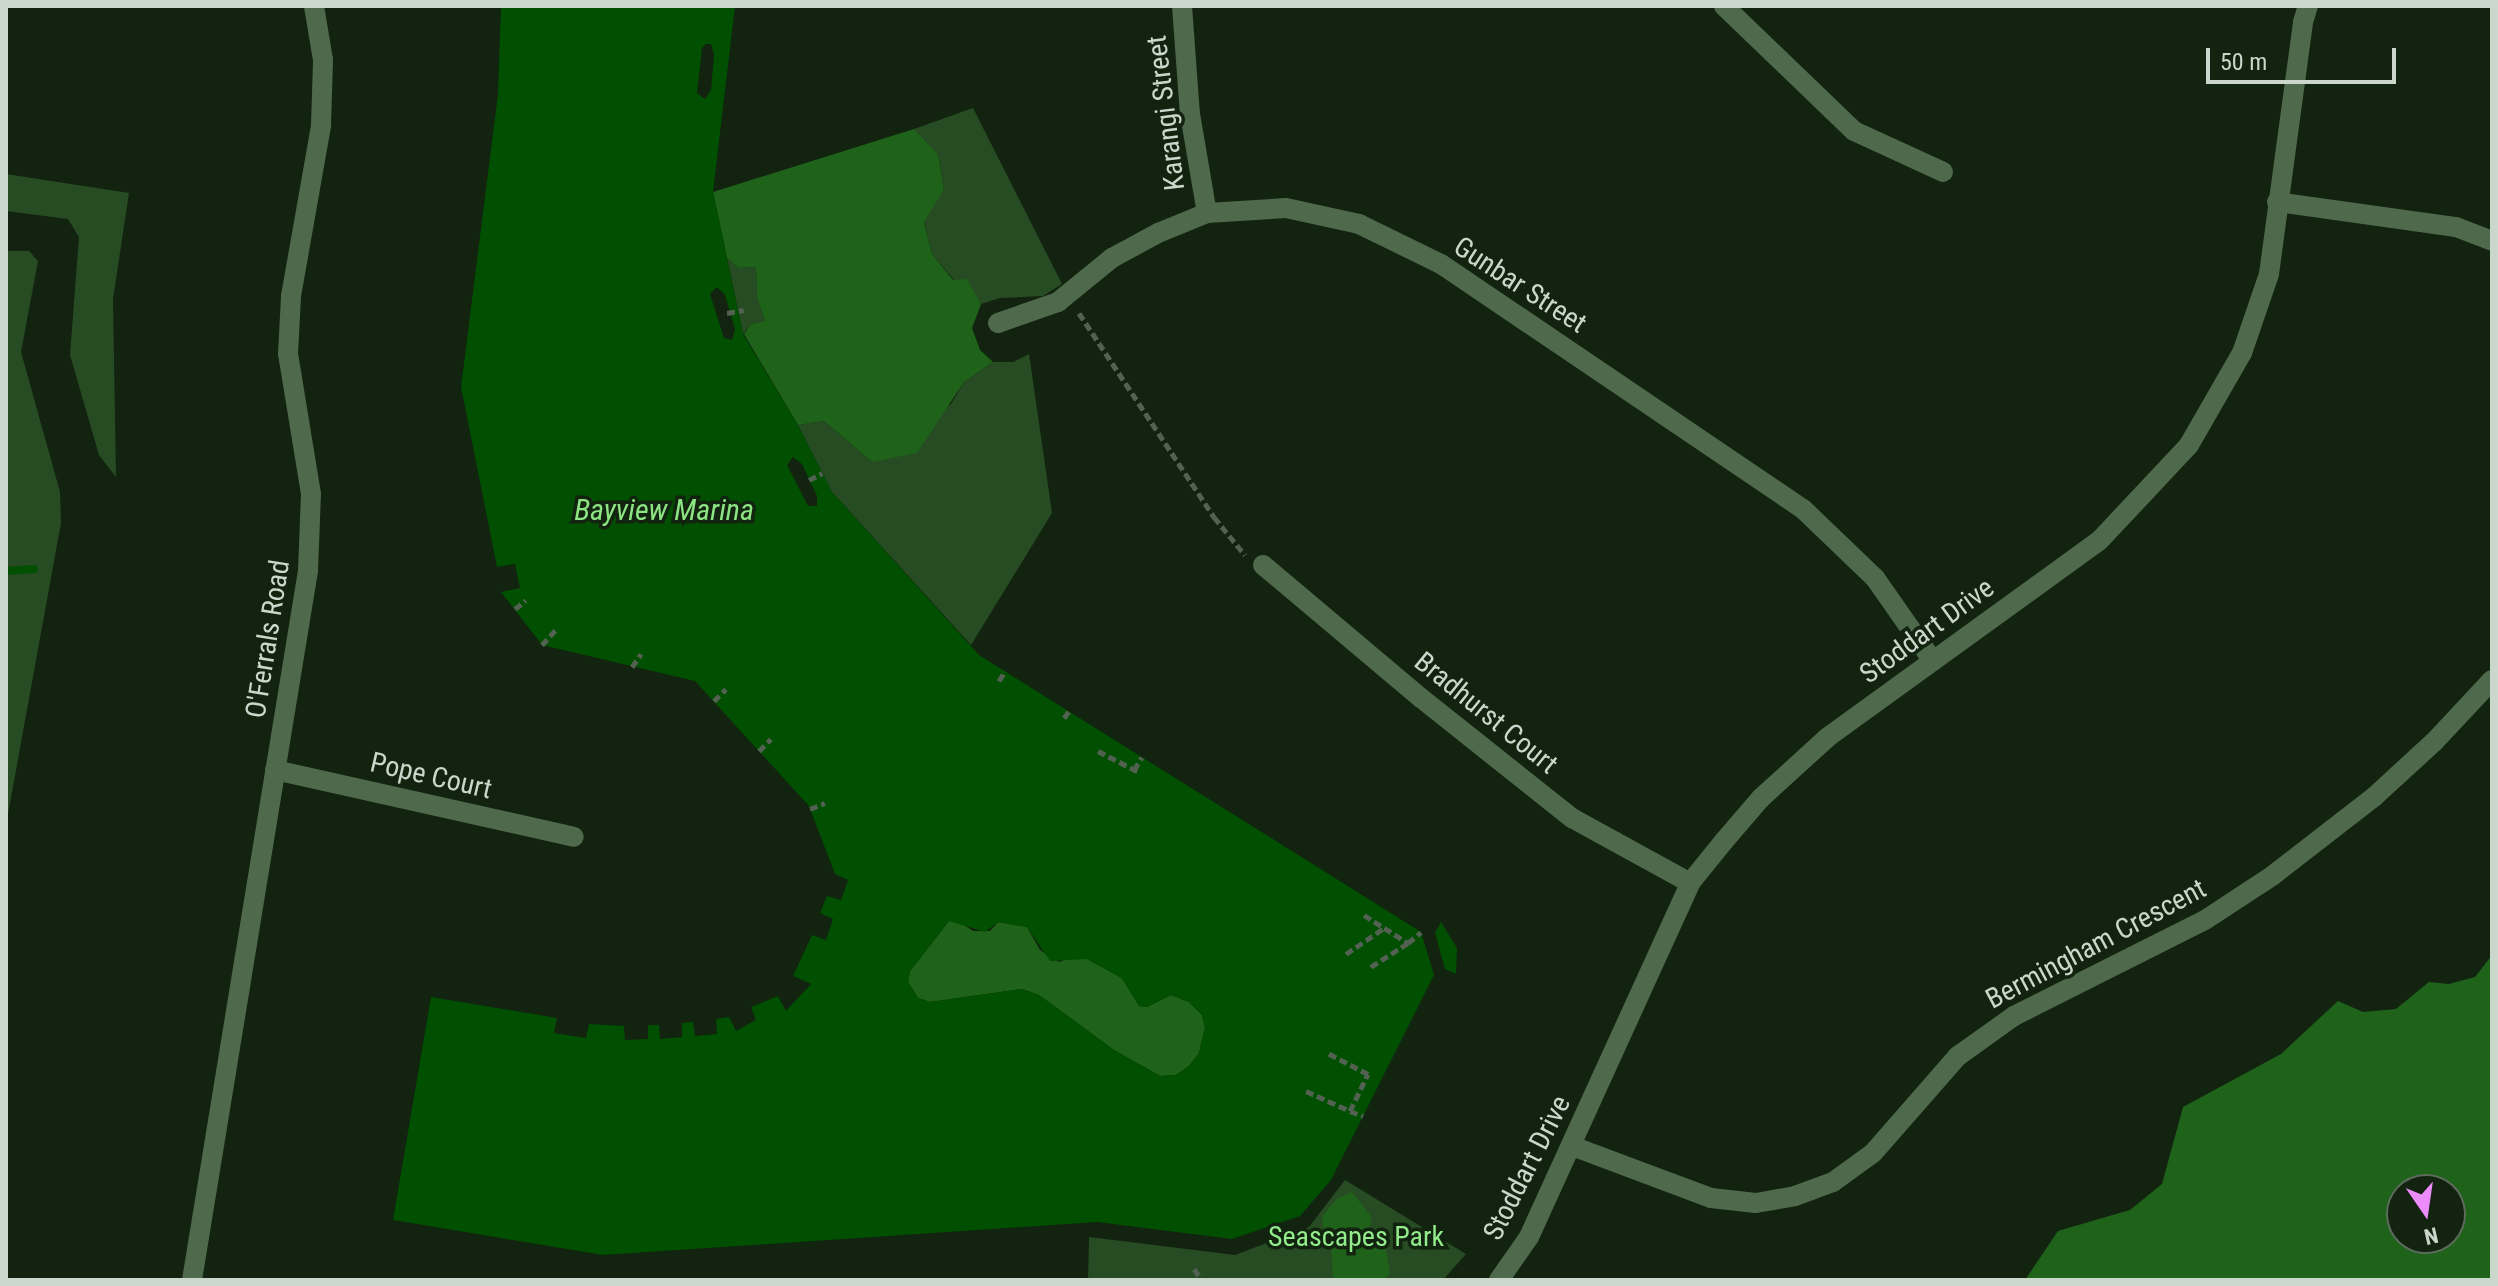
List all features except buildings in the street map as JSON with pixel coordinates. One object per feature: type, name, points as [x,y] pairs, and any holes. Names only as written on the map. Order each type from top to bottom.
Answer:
[{"type":"street","name":"O'Ferrals Road","points":[[192,1280],[311,537],[311,494],[288,354],[291,296],[321,125],[323,60],[314,6]]},
{"type":"street","name":"Karangi Street","points":[[1182,6],[1190,114],[1207,213]]},
{"type":"street","points":[[1724,6],[1854,131],[1943,172]]},
{"type":"street","name":"Stoddart Drive","points":[[1499,1280],[1529,1237],[1690,883],[1761,798],[1828,737],[2099,541],[2189,445],[2242,353],[2269,274],[2303,22],[2308,6]]},
{"type":"street","points":[[2277,202],[2456,227],[2492,241]]},
{"type":"street","name":"Gunbar Street","points":[[998,323],[1058,302],[1112,258],[1207,213],[1286,208],[1359,224],[1441,264],[1803,509],[1875,578],[1933,661]]},
{"type":"street","name":"Bradhurst Court","points":[[1263,565],[1421,698],[1572,818],[1690,883]]},
{"type":"street","name":"Bermingham Crescent","points":[[1572,1146],[1711,1198],[1756,1203],[1795,1196],[1833,1182],[1873,1153],[1958,1056],[2014,1016],[2205,920],[2272,876],[2375,796],[2434,742],[2492,680]]},
{"type":"street","name":"Pope Court","points":[[275,770],[574,837]]},
{"type":"path","points":[[1068,295],[1214,517],[1239,550],[1263,565]]},
{"type":"path","points":[[727,313],[744,310]]},
{"type":"path","points":[[809,480],[822,473]]},
{"type":"path","points":[[515,609],[526,600]]},
{"type":"path","points":[[542,645],[558,627]]},
{"type":"path","points":[[632,667],[641,654]]},
{"type":"path","points":[[999,681],[1005,671]]},
{"type":"path","points":[[714,701],[726,689]]},
{"type":"path","points":[[1064,718],[1069,711]]},
{"type":"path","points":[[759,751],[771,739]]},
{"type":"path","points":[[1098,751],[1136,771],[1142,757]]},
{"type":"path","points":[[810,809],[825,803]]},
{"type":"path","points":[[1364,915],[1408,943]]},
{"type":"path","points":[[1346,954],[1384,928]]},
{"type":"path","points":[[1369,968],[1421,932]]},
{"type":"path","points":[[1326,1052],[1368,1074],[1350,1111]]},
{"type":"path","points":[[1306,1091],[1363,1116]]},
{"type":"path","points":[[1194,1269],[1202,1280]]},
{"type":"green space","points":[[973,108],[1062,284],[1043,296],[1000,298],[981,304],[967,280],[954,280],[932,254],[924,221],[944,190],[938,154],[914,129]]},
{"type":"green space","points":[[914,129],[938,154],[944,190],[924,222],[932,254],[953,280],[967,279],[981,304],[972,328],[980,350],[993,362],[964,382],[917,453],[872,462],[824,421],[798,425],[744,334],[751,324],[765,321],[757,298],[756,267],[739,268],[727,258],[713,192]]},
{"type":"green space","points":[[6,174],[129,193],[113,299],[116,477],[99,455],[70,355],[79,237],[68,219],[6,211]]},
{"type":"green space","points":[[6,251],[29,251],[38,261],[21,352],[60,492],[61,523],[6,825]]},
{"type":"green space","points":[[727,258],[739,268],[756,267],[757,298],[765,321],[751,324],[743,334]]},
{"type":"green space","points":[[1029,354],[1052,513],[971,645],[832,492],[798,425],[824,421],[872,462],[951,404],[964,382],[993,362],[1013,362]]},
{"type":"green space","points":[[949,921],[958,921],[973,931],[990,931],[998,922],[1027,927],[1040,950],[1059,962],[1073,957],[1087,959],[1122,978],[1139,1006],[1147,1007],[1171,995],[1189,1002],[1202,1015],[1205,1027],[1199,1053],[1189,1066],[1176,1075],[1160,1076],[1114,1050],[1039,995],[1022,989],[930,1002],[918,998],[908,982],[910,971]]},
{"type":"green space","points":[[2492,955],[2492,1280],[2025,1280],[2058,1231],[2130,1210],[2162,1184],[2183,1107],[2281,1054],[2338,1001],[2363,1012],[2396,1009],[2429,982],[2449,984],[2475,977]]},
{"type":"green space","name":"Seascapes Park","points":[[1345,1180],[1466,1254],[1443,1280],[1088,1280],[1089,1237],[1235,1255],[1309,1227]]},
{"type":"green space","points":[[1352,1192],[1372,1218],[1368,1233],[1385,1246],[1390,1273],[1385,1280],[1333,1280],[1331,1245],[1324,1237],[1322,1217],[1337,1199]]},
{"type":"water","name":"Bayview Marina","points":[[501,6],[735,6],[713,192],[743,334],[798,425],[832,492],[979,655],[1421,932],[1434,975],[1331,1180],[1300,1216],[1232,1239],[1097,1222],[603,1255],[393,1220],[431,997],[557,1018],[554,1033],[586,1038],[589,1024],[624,1026],[625,1040],[648,1039],[648,1025],[659,1025],[660,1039],[682,1037],[682,1023],[693,1022],[695,1036],[717,1034],[716,1019],[729,1017],[736,1031],[756,1020],[751,1007],[778,996],[786,1011],[811,984],[793,976],[812,935],[826,940],[833,919],[820,913],[827,896],[841,900],[848,880],[835,874],[809,806],[695,681],[542,645],[501,592],[520,588],[515,564],[497,567],[461,387],[498,94]],"holes":[[[949,921],[985,932],[998,922],[1027,927],[1050,961],[1087,959],[1122,978],[1139,1006],[1147,1007],[1171,995],[1189,1002],[1202,1015],[1205,1027],[1199,1053],[1189,1066],[1176,1075],[1160,1076],[1114,1050],[1039,995],[1022,989],[930,1002],[918,998],[908,982],[910,971]]]},
{"type":"water","points":[[1441,922],[1457,948],[1456,974],[1445,969],[1435,933]]},
{"type":"pier","points":[[711,44],[714,55],[711,90],[705,99],[697,93],[702,48]]},
{"type":"pier","points":[[717,287],[725,295],[735,329],[732,340],[724,338],[710,294]]},
{"type":"pier","points":[[793,457],[802,464],[817,496],[817,506],[808,506],[787,465]]},
{"type":"waterway","points":[[6,571],[34,569]]}]
